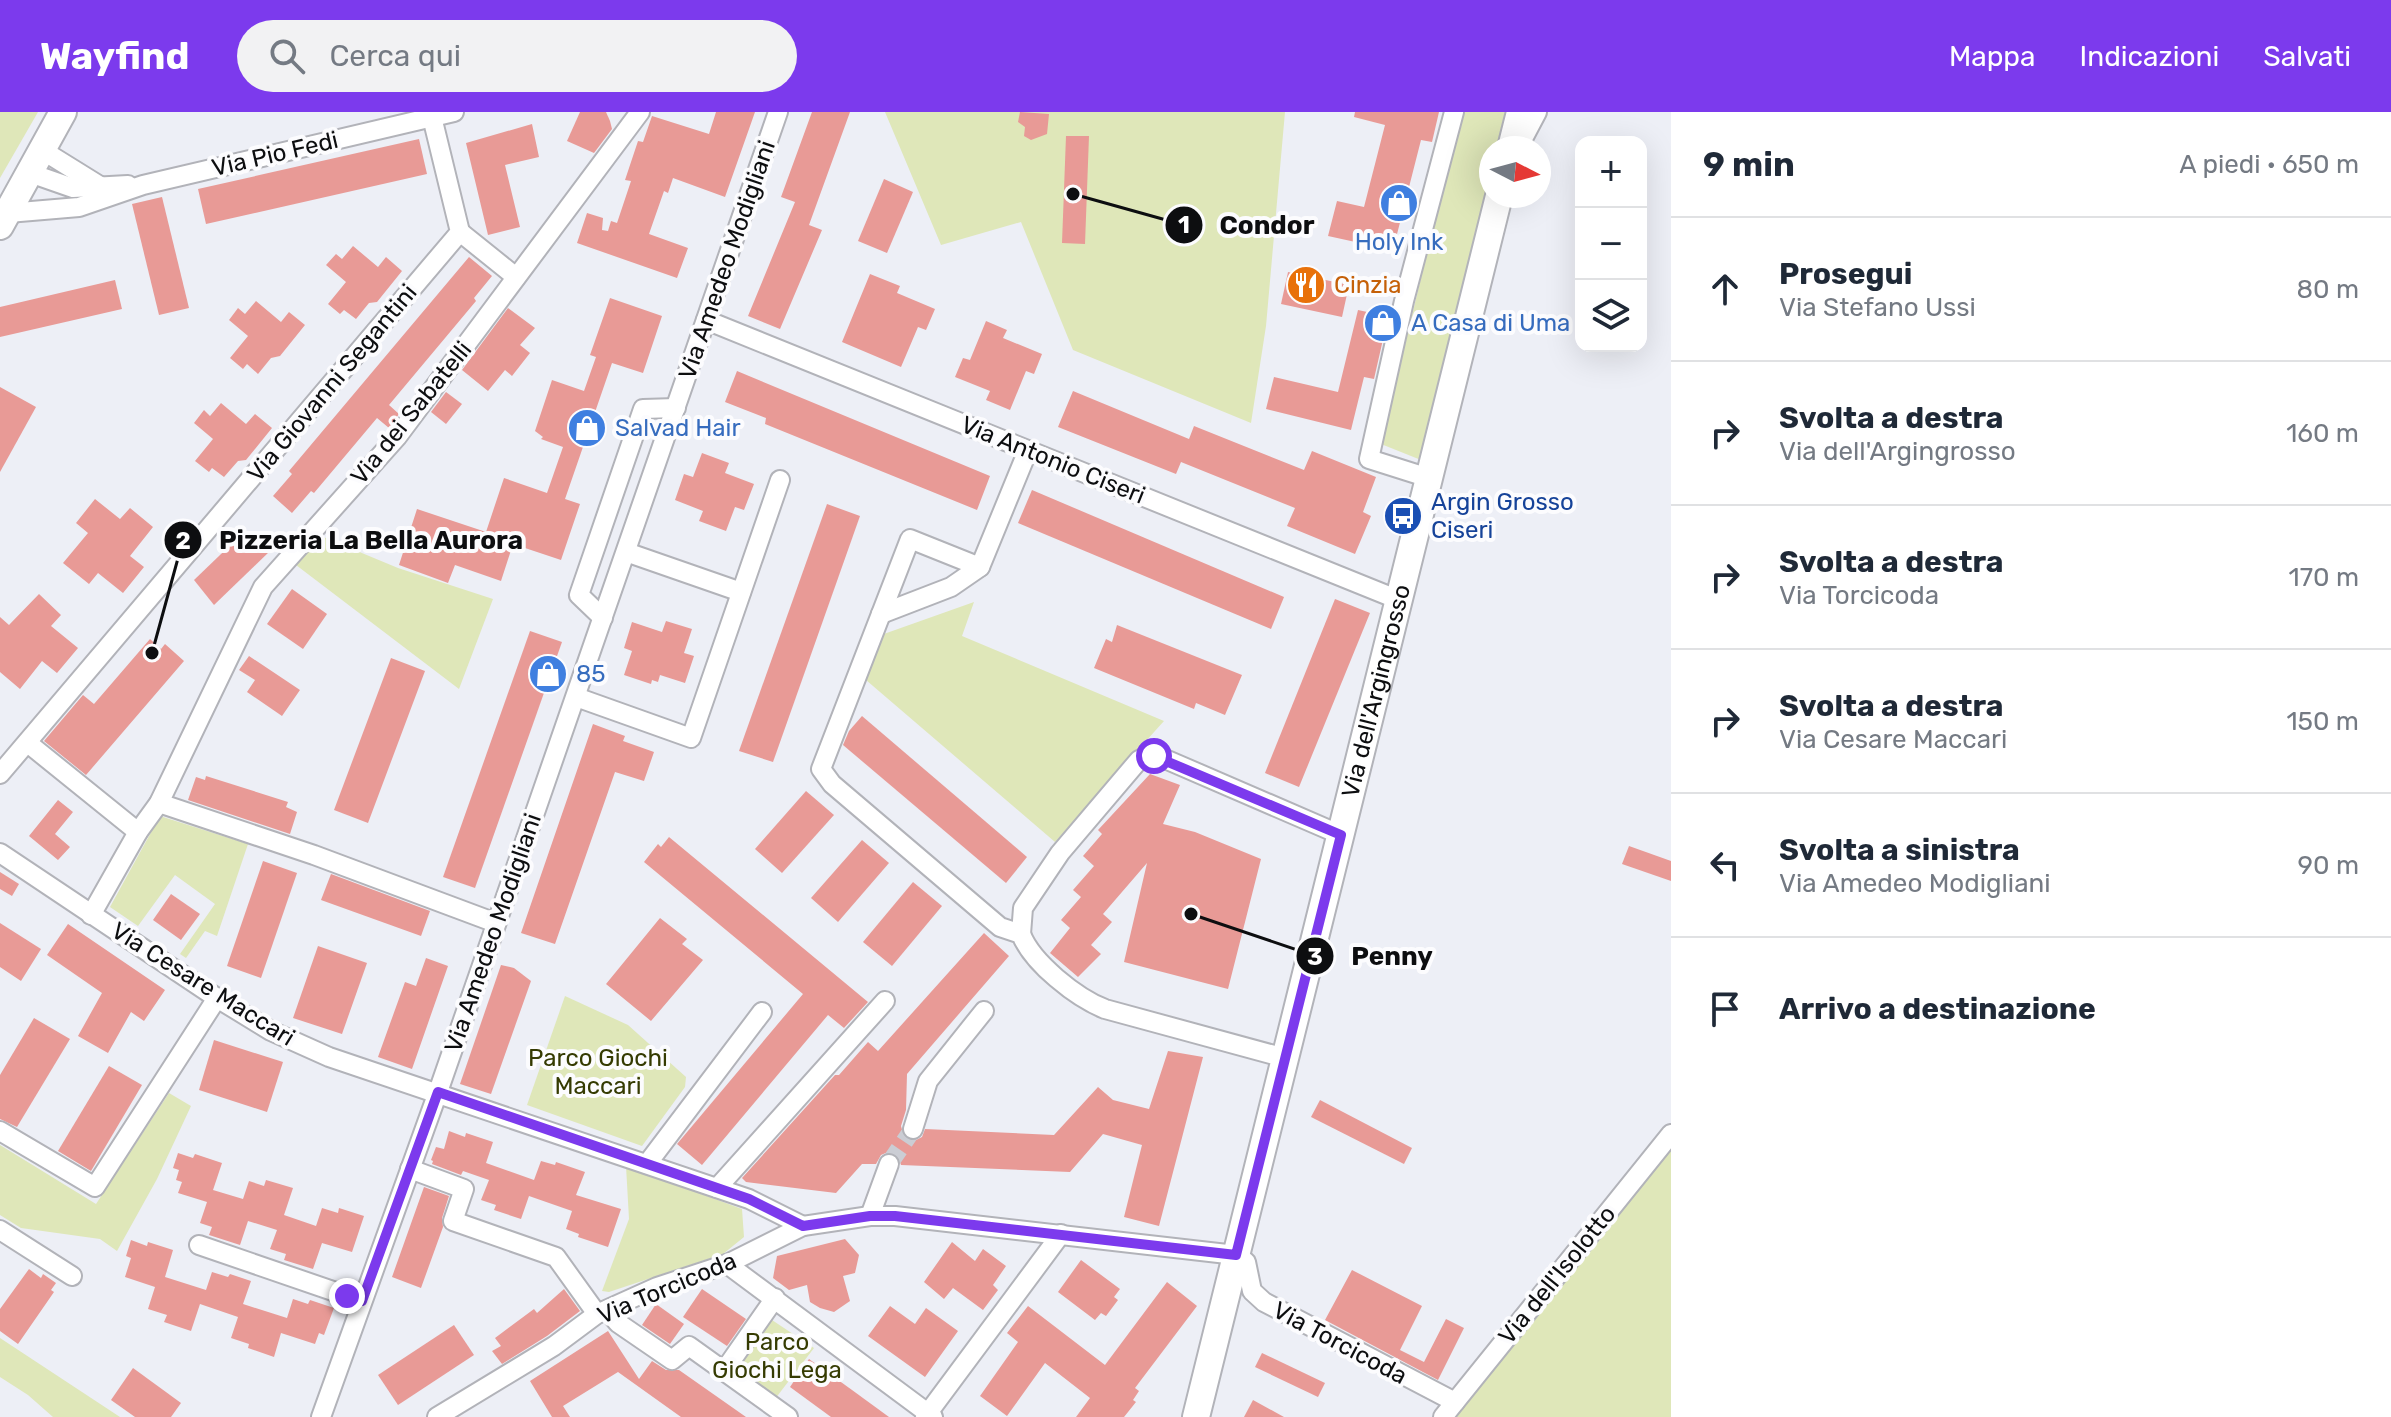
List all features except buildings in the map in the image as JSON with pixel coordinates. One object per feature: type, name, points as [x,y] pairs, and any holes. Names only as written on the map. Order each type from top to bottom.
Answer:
[{"type":"street","points":[[4,219],[63,112]]},
{"type":"street","name":"Via Pio Fedi","points":[[4,219],[79,207],[143,185],[454,112]]},
{"type":"street","name":"Via Amedeo Modigliani","points":[[321,1417],[438,1092],[778,112]]},
{"type":"street","points":[[1429,478],[1369,459],[1404,301],[1454,112]]},
{"type":"street","points":[[1514,136],[1520,112]]},
{"type":"street","points":[[1524,136],[1537,112]]},
{"type":"street","points":[[432,117],[460,232],[516,277]]},
{"type":"street","name":"Via dei Sabatelli","points":[[91,915],[138,832],[159,803],[263,587],[397,437],[633,117]]},
{"type":"street","points":[[42,150],[100,186]]},
{"type":"street","name":"Via Pio Fedi","points":[[30,173],[73,188],[143,185]]},
{"type":"street","name":"Via dell'Argingrosso","points":[[1196,1417],[1496,208]]},
{"type":"street","name":"Via Giovanni Segantini","points":[[1,771],[29,744],[460,232]]},
{"type":"street","name":"Via Antonio Ciseri","points":[[706,320],[1399,600]]},
{"type":"street","name":"Via Amedeo Modigliani","points":[[603,618],[579,595],[643,409],[676,408]]},
{"type":"street","points":[[881,614],[951,587],[980,567],[1028,450]]},
{"type":"street","points":[[576,697],[691,738],[780,480]]},
{"type":"street","points":[[980,567],[910,539],[821,769],[832,784],[1000,927],[1021,934]]},
{"type":"street","points":[[626,552],[741,592]]},
{"type":"street","points":[[29,744],[138,832]]},
{"type":"street","points":[[1285,1058],[1089,1002],[1036,957],[1021,934],[1023,908],[1060,853],[1139,760],[1149,755],[1165,759],[1341,835]]},
{"type":"street","points":[[159,803],[314,855],[496,923]]},
{"type":"street","name":"Via Cesare Maccari","points":[[0,853],[271,1031],[329,1057],[749,1199],[803,1226]]},
{"type":"street","points":[[0,1131],[95,1187],[217,998]]},
{"type":"street","points":[[717,1188],[885,1001]]},
{"type":"street","points":[[913,1129],[928,1081],[984,1011]]},
{"type":"street","points":[[647,1164],[762,1012]]},
{"type":"street","name":"Via dell'Isolotto","points":[[1449,1410],[1671,1134]]},
{"type":"street","points":[[870,1216],[889,1164]]},
{"type":"street","points":[[410,1169],[464,1189],[453,1221],[556,1257],[602,1312],[672,1360],[689,1346],[788,1417]]},
{"type":"street","name":"Via Torcicoda","points":[[437,1417],[554,1346],[602,1312],[657,1287],[727,1264],[803,1226],[870,1216],[1236,1255],[1246,1262],[1252,1291],[1264,1302],[1449,1410]]},
{"type":"street","points":[[0,1230],[72,1276]]},
{"type":"street","points":[[727,1264],[929,1415],[1061,1234]]},
{"type":"street","points":[[199,1245],[362,1301]]},
{"type":"street","points":[[724,1371],[775,1298]]},
{"type":"green space","points":[[0,112],[38,112],[0,178]]},
{"type":"green space","points":[[885,112],[1285,112],[1266,326],[1251,423],[1073,350],[1021,222],[941,245]]},
{"type":"green space","points":[[1461,112],[1505,112],[1499,136],[1479,136],[1479,208],[1481,208],[1421,460],[1381,444]]},
{"type":"green space","points":[[321,536],[398,568],[493,599],[459,689],[296,565]]},
{"type":"green space","points":[[974,602],[962,636],[1164,721],[1055,842],[866,680],[881,635]]},
{"type":"green space","points":[[160,816],[248,844],[217,936],[205,931],[186,958],[180,954],[215,904],[175,875],[138,926],[110,907]]},
{"type":"green space","name":"Parco Giochi Maccari","points":[[565,996],[628,1025],[686,1077],[685,1087],[642,1146],[527,1105]]},
{"type":"green space","points":[[169,1093],[191,1106],[157,1179],[117,1251],[100,1239],[21,1228],[0,1215],[0,1145],[96,1204]]},
{"type":"green space","points":[[1671,1148],[1671,1417],[1454,1417]]},
{"type":"green space","points":[[626,1166],[742,1209],[744,1237],[723,1254],[609,1292],[602,1291],[629,1219]]},
{"type":"green space","name":"Parco Giochi Lega","points":[[772,1320],[814,1348],[775,1399],[741,1375],[740,1364]]},
{"type":"green space","points":[[0,1338],[120,1417],[53,1417],[28,1395],[0,1377]]},
{"type":"tunnel","points":[[889,1164],[913,1129]]},
{"type":"place","name":"Condor","points":[[1073,194]]},
{"type":"place","name":"Holy Ink","points":[[1399,203]]},
{"type":"place","name":"Cinzia","points":[[1306,285]]},
{"type":"place","name":"A Casa di Uma","points":[[1383,323]]},
{"type":"place","name":"Salvad Hair","points":[[587,428]]},
{"type":"place","name":"Argin Grosso Ciseri","points":[[1403,516]]},
{"type":"place","name":"Pizzeria La Bella Aurora","points":[[152,653]]},
{"type":"place","name":"85","points":[[548,674]]},
{"type":"place","name":"Penny","points":[[1191,914]]},
{"type":"route","points":[[347,1296],[362,1301],[438,1092],[749,1199],[803,1226],[870,1216],[895,1216],[1236,1255],[1341,835],[1154,756]]}]
